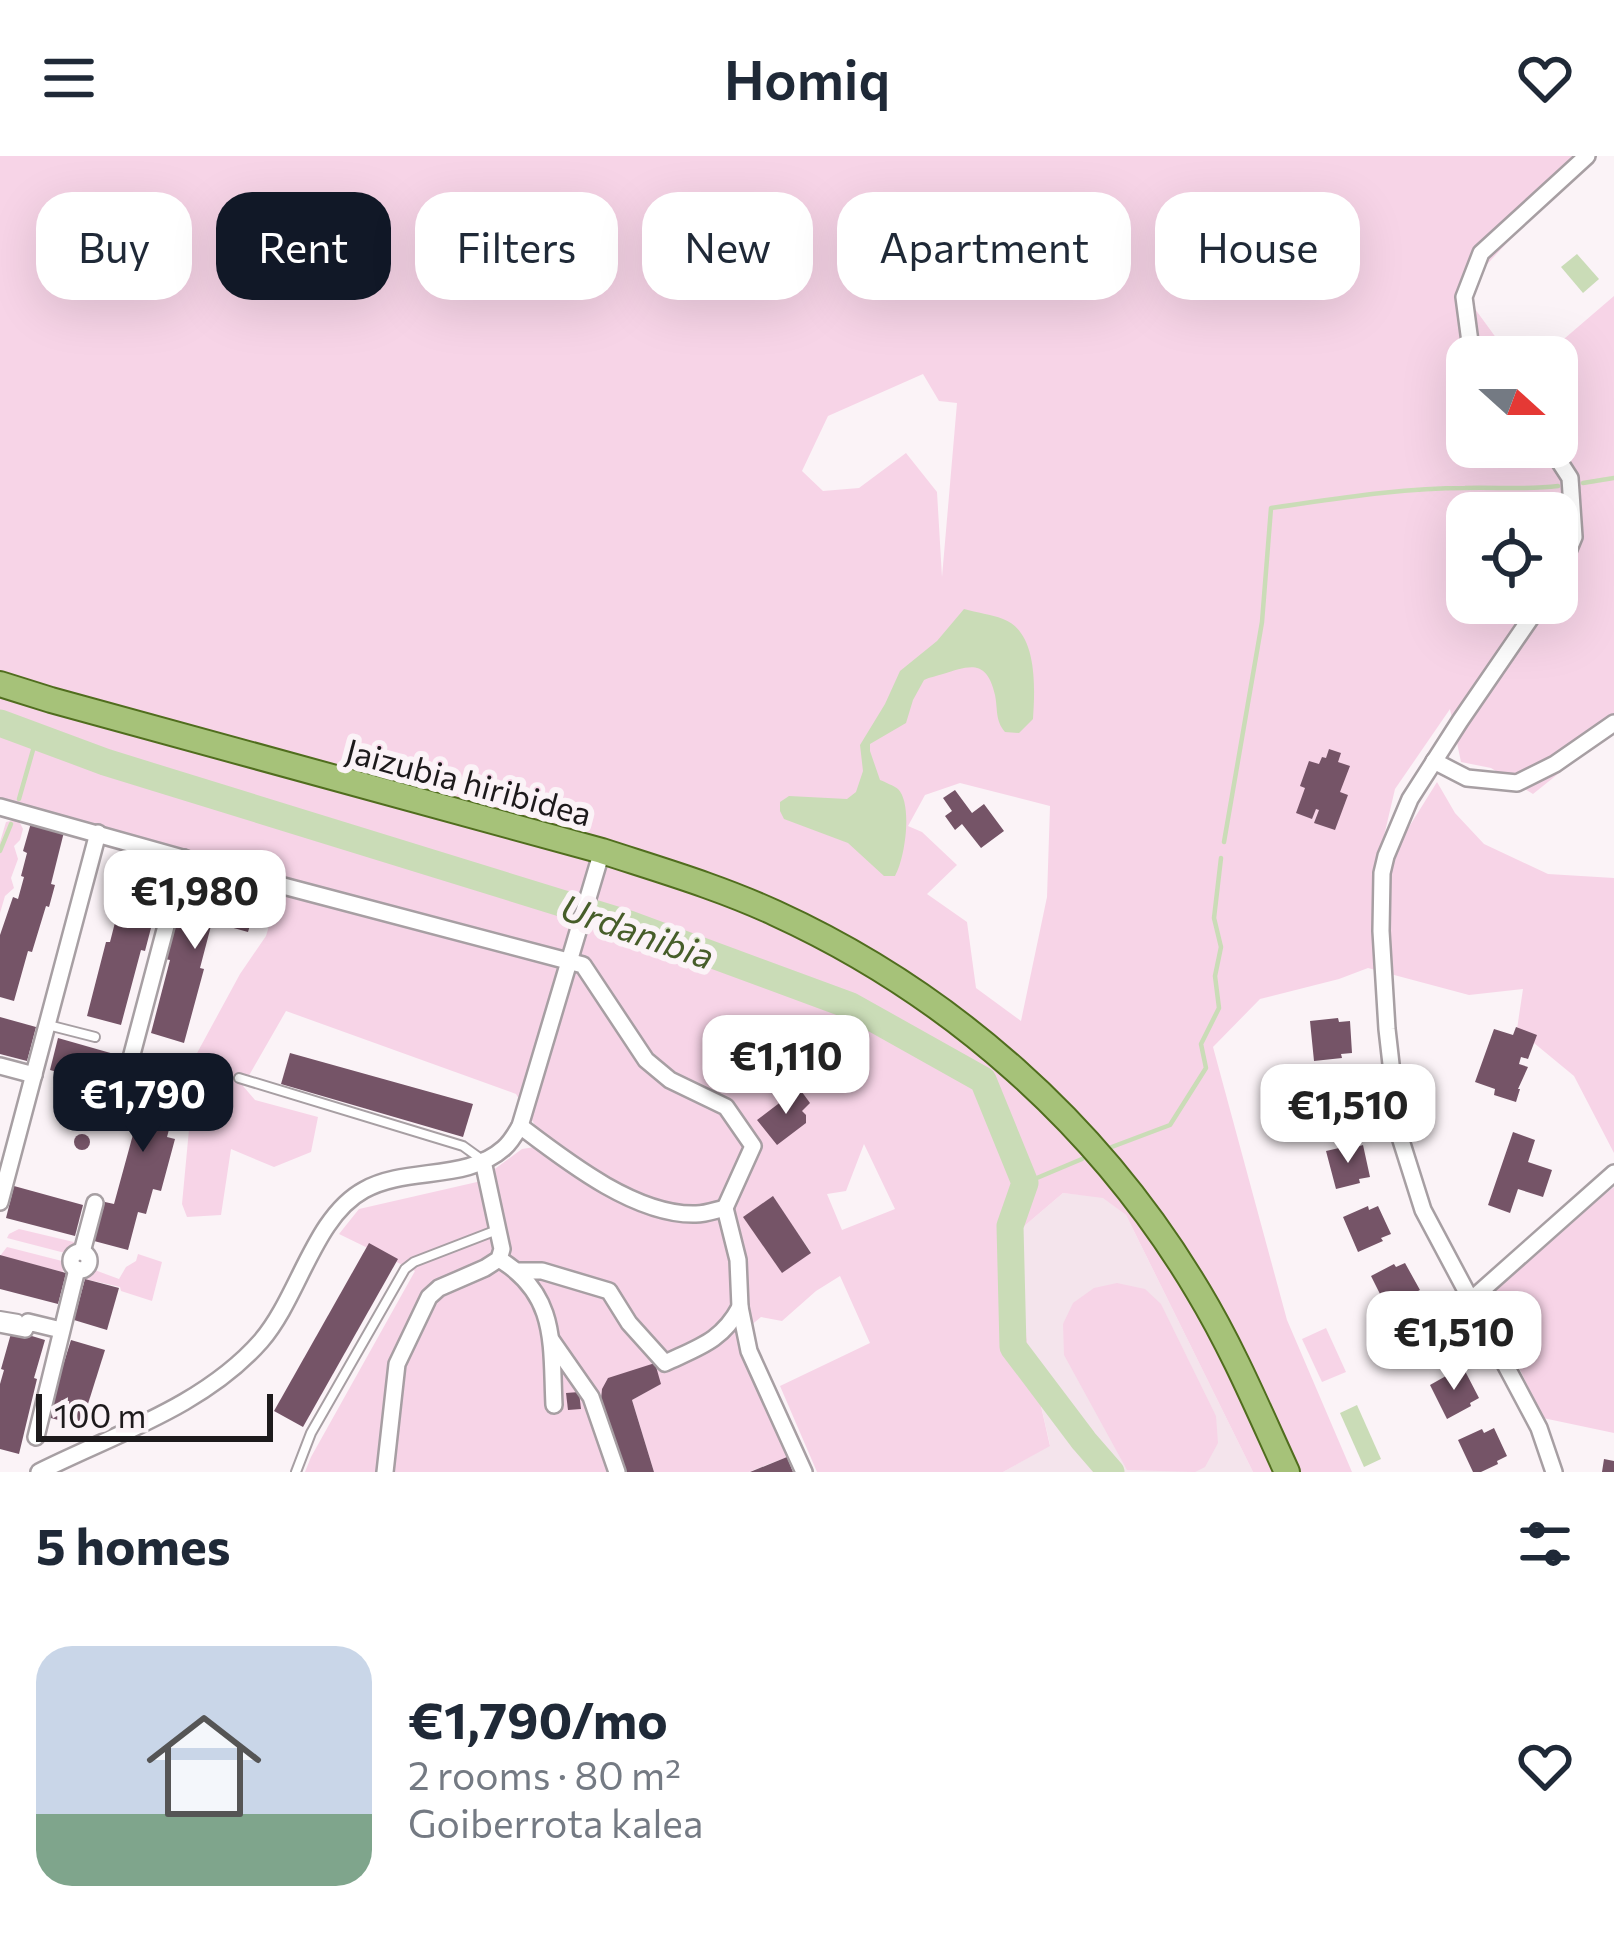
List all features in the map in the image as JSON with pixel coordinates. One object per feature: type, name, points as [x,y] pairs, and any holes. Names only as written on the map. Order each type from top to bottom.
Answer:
[{"type":"main road","name":"Jaizubia hiribidea","points":[[0,684],[602,851]]},
{"type":"main road","points":[[602,851],[726,892],[819,934],[910,987],[1022,1075],[1096,1151],[1168,1245],[1235,1360],[1287,1472]]},
{"type":"street","points":[[1469,336],[1464,297],[1481,254],[1587,156]]},
{"type":"street","points":[[1527,624],[1410,799],[1382,873],[1381,931],[1399,1134],[1423,1210],[1539,1428],[1553,1472]]},
{"type":"street","points":[[1434,760],[1467,778],[1517,783],[1556,764],[1614,723]]},
{"type":"street","points":[[0,807],[583,965],[646,1060],[670,1080],[726,1107],[753,1145],[724,1208],[738,1260],[749,1351],[804,1472]]},
{"type":"street","points":[[0,1202],[98,833]]},
{"type":"street","name":"Jaizubia hiribidea","points":[[39,1472],[182,1403],[239,1364],[282,1315],[326,1226],[362,1190],[392,1179],[448,1172],[505,1148],[520,1126],[602,851]]},
{"type":"street","points":[[122,1092],[184,858]]},
{"type":"street","points":[[0,1066],[34,1075]]},
{"type":"street","points":[[520,1126],[573,1166],[640,1203],[695,1214],[724,1208]]},
{"type":"street","points":[[385,1472],[397,1364],[430,1297],[439,1288],[500,1259],[499,1229],[483,1161]]},
{"type":"street","points":[[1472,1299],[1614,1173]]},
{"type":"street","points":[[36,1436],[94,1203]]},
{"type":"street","points":[[500,1259],[518,1271],[543,1302],[551,1338],[554,1405]]},
{"type":"street","points":[[518,1271],[542,1270],[609,1291],[629,1323],[665,1363],[729,1328],[740,1306]]},
{"type":"street","points":[[0,1320],[25,1329],[28,1322],[61,1330]]},
{"type":"street","points":[[551,1338],[591,1397],[617,1472]]},
{"type":"lane","points":[[47,1025],[95,1037]]},
{"type":"lane","points":[[239,1078],[463,1146],[483,1161]]},
{"type":"lane","points":[[296,1472],[310,1433],[405,1269],[499,1229]]},
{"type":"lane","points":[[0,1320],[18,1319]]},
{"type":"shaded area","points":[[0,156],[1582,156],[1563,183],[1462,291],[1495,336],[1446,336],[1446,468],[1578,468],[1578,336],[1567,336],[1614,296],[1614,729],[1533,794],[1491,768],[1461,762],[1450,709],[1395,789],[1377,866],[1389,859],[1437,782],[1455,813],[1484,844],[1548,874],[1614,878],[1614,1153],[1574,1076],[1517,1029],[1523,989],[1469,995],[1368,968],[1260,999],[1213,1047],[1287,1320],[1352,1472],[1253,1472],[1126,1215],[1103,1198],[1063,1193],[1022,1228],[1017,1274],[1050,1446],[1003,1472],[817,1472],[780,1386],[870,1343],[840,1276],[782,1321],[761,1317],[738,1336],[787,1457],[749,1472],[654,1472],[632,1400],[660,1384],[655,1364],[602,1389],[601,1399],[626,1472],[305,1472],[415,1271],[339,1234],[359,1209],[477,1182],[522,1149],[547,1145],[516,1094],[286,1011],[243,1086],[255,1100],[318,1117],[311,1152],[274,1167],[231,1149],[221,1215],[187,1217],[182,1204],[196,1055],[266,936],[282,884],[0,807]],"holes":[[[923,374],[939,401],[957,403],[942,577],[937,492],[906,453],[859,488],[823,491],[802,471],[828,416]],[[960,783],[1050,806],[1047,897],[1021,1021],[976,988],[967,922],[927,894],[957,865],[922,832],[908,826],[925,795]],[[864,1144],[895,1209],[842,1230],[827,1194],[846,1191]],[[772,1197],[811,1252],[782,1272],[744,1217]]]},
{"type":"shaded area","points":[[1577,254],[1599,279],[1583,293],[1561,267]]},
{"type":"shaded area","points":[[964,609],[1003,619],[1023,636],[1032,662],[1033,719],[1019,733],[1005,732],[992,683],[982,670],[961,668],[924,680],[906,723],[870,744],[880,780],[898,789],[905,807],[899,868],[895,876],[884,876],[848,843],[784,819],[780,802],[789,796],[847,799],[856,792],[863,771],[860,745],[900,671],[937,641]]},
{"type":"shaded area","points":[[18,819],[23,829],[14,846],[18,859],[11,878],[14,888],[5,896],[0,913],[0,842],[6,822]]},
{"type":"shaded area","points":[[1614,1187],[1614,1433],[1543,1418],[1482,1290]]},
{"type":"shaded area","points":[[1063,1193],[1103,1197],[1126,1215],[1253,1472],[1003,1472],[1050,1445],[1017,1274],[1022,1228]]},
{"type":"shaded area","points":[[19,1229],[78,1243],[65,1253],[7,1238]]},
{"type":"shaded area","points":[[7,1247],[66,1262],[63,1272],[0,1256]]},
{"type":"shaded area","points":[[138,1254],[162,1262],[152,1301],[85,1279],[84,1274],[92,1269],[119,1279]]},
{"type":"shaded area","points":[[1117,1283],[1145,1289],[1161,1304],[1216,1416],[1218,1443],[1205,1467],[1195,1472],[1127,1470],[1064,1355],[1063,1324],[1073,1303],[1094,1288]]},
{"type":"shaded area","points":[[1326,1328],[1346,1372],[1322,1382],[1302,1339]]},
{"type":"shaded area","points":[[1357,1405],[1381,1459],[1364,1467],[1340,1413]]},
{"type":"building","points":[[1329,749],[1341,753],[1338,762],[1350,766],[1340,792],[1348,795],[1335,830],[1314,823],[1319,810],[1312,819],[1296,813],[1309,761],[1319,764]]},
{"type":"building","points":[[955,790],[972,813],[984,804],[1004,831],[981,848],[962,824],[955,830],[945,816],[952,811],[943,798]]},
{"type":"building","points":[[31,823],[64,832],[49,907],[32,952],[28,951],[14,1001],[0,997],[0,935],[13,897],[18,899]]},
{"type":"building","points":[[129,868],[164,878],[121,1025],[87,1016]]},
{"type":"building","points":[[185,884],[258,898],[248,932],[212,922],[184,1043],[151,1033]]},
{"type":"building","points":[[0,1017],[36,1027],[27,1061],[0,1054]]},
{"type":"building","points":[[1338,1018],[1339,1022],[1350,1021],[1352,1053],[1314,1061],[1310,1021]]},
{"type":"building","points":[[1516,1027],[1537,1035],[1528,1059],[1521,1057],[1519,1064],[1528,1067],[1516,1102],[1475,1082],[1494,1029],[1513,1035]]},
{"type":"building","points":[[799,1035],[828,1070],[806,1089],[777,1054]]},
{"type":"building","points":[[58,1038],[128,1058],[119,1089],[50,1070]]},
{"type":"building","points":[[290,1053],[473,1104],[463,1137],[281,1084]]},
{"type":"building","points":[[144,1056],[179,1066],[167,1137],[175,1139],[161,1191],[153,1189],[146,1214],[138,1212],[128,1250],[94,1241],[105,1202],[114,1204],[143,1098],[134,1095]]},
{"type":"building","points":[[1343,1080],[1343,1084],[1354,1083],[1357,1115],[1318,1122],[1315,1083]]},
{"type":"building","points":[[799,1088],[810,1103],[802,1111],[806,1123],[777,1145],[757,1120]]},
{"type":"building","points":[[1513,1132],[1535,1140],[1528,1162],[1552,1170],[1543,1197],[1518,1189],[1510,1213],[1488,1205]]},
{"type":"building","points":[[82,1134],[90,1142],[82,1150],[74,1142]]},
{"type":"building","points":[[1363,1145],[1370,1177],[1336,1189],[1326,1151]]},
{"type":"building","points":[[14,1186],[83,1205],[75,1236],[6,1218]]},
{"type":"building","points":[[773,1196],[811,1253],[782,1273],[743,1217]]},
{"type":"building","points":[[1368,1206],[1369,1210],[1378,1206],[1391,1234],[1358,1252],[1343,1217]]},
{"type":"building","points":[[369,1243],[398,1259],[303,1427],[274,1411]]},
{"type":"building","points":[[0,1255],[66,1273],[58,1304],[0,1289]]},
{"type":"building","points":[[1405,1263],[1420,1290],[1388,1310],[1371,1276]]},
{"type":"building","points":[[85,1279],[119,1288],[107,1330],[74,1320]]},
{"type":"building","points":[[1435,1318],[1450,1345],[1418,1365],[1401,1331]]},
{"type":"building","points":[[12,1330],[45,1340],[19,1454],[0,1449],[1,1369]]},
{"type":"building","points":[[71,1340],[105,1350],[81,1426],[47,1417]]},
{"type":"building","points":[[655,1363],[661,1384],[632,1400],[654,1472],[626,1472],[601,1399],[602,1389],[608,1378]]},
{"type":"building","points":[[1465,1371],[1479,1398],[1447,1419],[1430,1385]]},
{"type":"building","points":[[579,1392],[581,1409],[568,1410],[566,1393]]},
{"type":"building","points":[[1494,1428],[1507,1456],[1473,1472],[1458,1440]]},
{"type":"building","points":[[787,1457],[793,1472],[750,1472]]},
{"type":"building","points":[[1604,1459],[1614,1461],[1614,1472],[1602,1472]]},
{"type":"waterway","points":[[1583,483],[1614,478]]},
{"type":"waterway","points":[[1224,842],[1262,622],[1271,508],[1416,490],[1558,486]]},
{"type":"waterway","name":"Urdanibia","points":[[0,723],[105,762],[629,924],[851,1006],[983,1080],[1025,1183],[1010,1226],[1013,1347],[1111,1472]]},
{"type":"waterway","points":[[19,799],[37,736]]},
{"type":"waterway","points":[[0,851],[11,824]]},
{"type":"waterway","points":[[1109,1148],[1170,1125],[1206,1068],[1201,1044],[1219,1008],[1215,976],[1221,947],[1214,918],[1221,858]]},
{"type":"waterway","points":[[1025,1183],[1082,1159]]}]
